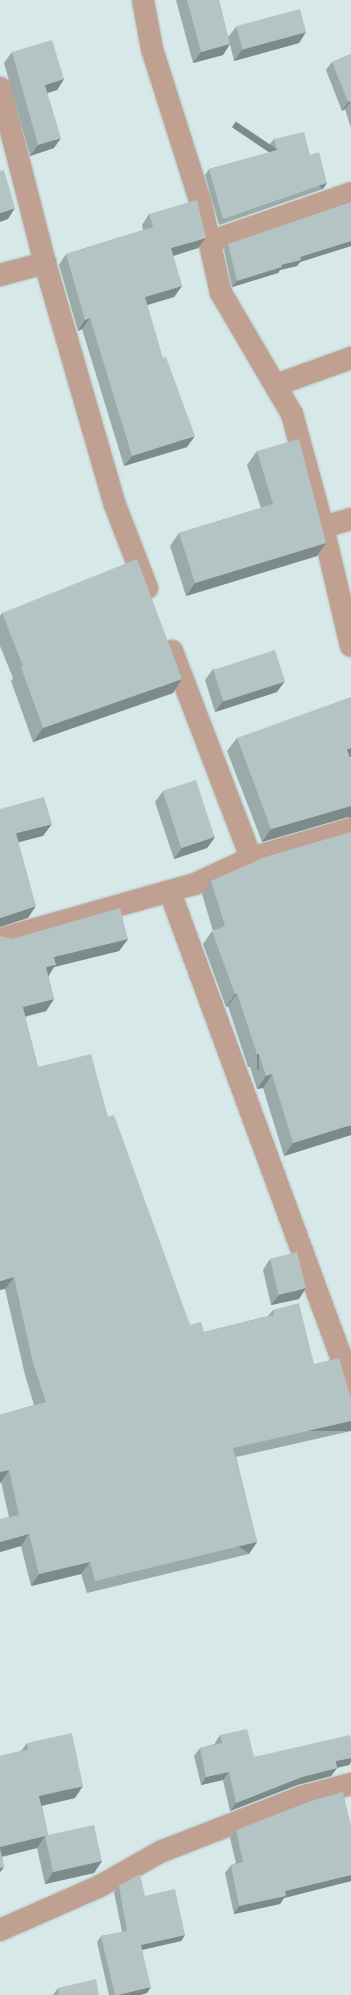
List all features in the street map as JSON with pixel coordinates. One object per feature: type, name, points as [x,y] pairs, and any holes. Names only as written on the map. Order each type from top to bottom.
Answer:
[{"type":"street","points":[[143,0],[152,48],[200,200],[221,292],[292,414],[323,527],[351,646]]},
{"type":"street","points":[[0,88],[45,263],[115,505],[155,608]]},
{"type":"street","points":[[209,242],[351,193]]},
{"type":"street","points":[[0,275],[45,263]]},
{"type":"street","points":[[276,385],[351,358]]},
{"type":"street","points":[[323,527],[351,519]]},
{"type":"street","points":[[163,630],[251,858]]},
{"type":"street","points":[[0,939],[170,892],[195,884],[251,858],[351,829]]},
{"type":"street","points":[[170,892],[341,1357],[351,1402]]},
{"type":"street","points":[[0,1930],[100,1886],[160,1852],[302,1796],[351,1784]]},
{"type":"building","points":[[187,0],[219,0],[230,44],[201,52]]},
{"type":"building","points":[[300,9],[306,32],[242,49],[236,26]]},
{"type":"building","points":[[52,40],[64,79],[45,85],[61,138],[38,145],[12,52]]},
{"type":"building","points":[[351,54],[351,101],[348,102],[332,62]]},
{"type":"building","points":[[304,132],[310,155],[319,152],[327,183],[223,219],[209,169],[277,150],[274,139]]},
{"type":"building","points":[[4,170],[15,208],[0,213],[0,171]]},
{"type":"building","points":[[197,200],[206,238],[171,248],[182,286],[145,297],[163,358],[166,357],[195,436],[132,456],[90,318],[85,320],[66,254],[153,227],[149,214]]},
{"type":"building","points":[[351,202],[351,241],[300,257],[301,260],[281,265],[282,267],[237,281],[228,244]]},
{"type":"building","points":[[299,439],[326,543],[195,583],[179,533],[273,504],[257,451]]},
{"type":"building","points":[[137,559],[182,679],[43,728],[21,667],[23,666],[2,613]]},
{"type":"building","points":[[275,650],[285,681],[223,701],[213,670]]},
{"type":"building","points":[[351,697],[351,748],[347,749],[351,761],[351,806],[271,829],[237,738]]},
{"type":"building","points":[[196,780],[215,837],[181,848],[163,791]]},
{"type":"building","points":[[44,797],[52,824],[16,833],[36,906],[0,918],[0,809]]},
{"type":"building","points":[[351,832],[351,1125],[293,1143],[272,1074],[266,1076],[259,1054],[257,1054],[237,993],[235,994],[212,931],[225,926],[211,881],[265,857]]},
{"type":"building","points":[[120,908],[128,939],[54,957],[56,965],[46,967],[54,999],[23,1007],[38,1067],[91,1054],[108,1117],[114,1115],[190,1325],[201,1322],[204,1332],[274,1315],[273,1310],[299,1303],[314,1364],[339,1358],[351,1399],[351,1421],[233,1448],[257,1542],[95,1581],[90,1562],[39,1574],[29,1534],[0,1542],[0,1519],[19,1515],[9,1470],[0,1472],[0,1415],[46,1402],[33,1363],[14,1277],[0,1281],[0,936],[12,939]]},
{"type":"building","points":[[297,1252],[306,1288],[279,1295],[270,1259]]},
{"type":"building","points":[[247,1729],[254,1757],[350,1735],[351,1758],[336,1761],[337,1768],[302,1777],[236,1803],[229,1772],[206,1777],[200,1748],[222,1743],[220,1735]]},
{"type":"building","points":[[72,1733],[83,1786],[39,1796],[48,1835],[94,1825],[102,1861],[53,1872],[45,1836],[0,1847],[0,1756],[28,1750],[27,1743]]},
{"type":"building","points":[[343,1792],[351,1826],[351,1875],[285,1891],[286,1896],[239,1906],[231,1865],[243,1862],[236,1830],[311,1801]]},
{"type":"building","points":[[0,1848],[4,1867],[0,1868]]},
{"type":"building","points":[[140,1874],[145,1896],[175,1889],[185,1935],[141,1945],[151,1987],[115,1995],[101,1936],[127,1931],[119,1886]]},
{"type":"building","points":[[96,1979],[99,1995],[59,1995],[58,1988]]}]
